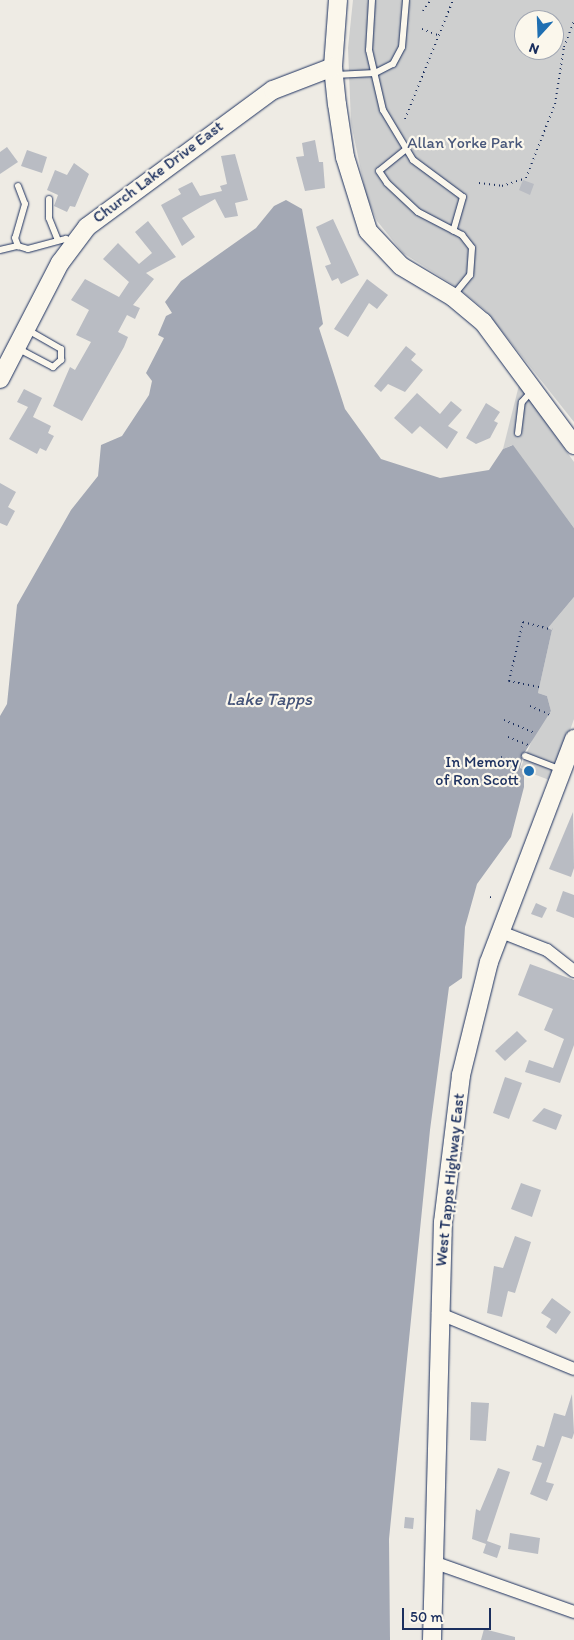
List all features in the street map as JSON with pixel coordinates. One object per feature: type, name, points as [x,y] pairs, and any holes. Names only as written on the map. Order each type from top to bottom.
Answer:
[{"type":"street","points":[[338,0],[334,71],[345,158],[358,210],[368,231],[401,266],[453,297],[483,322],[574,445]]},
{"type":"street","name":"Church Lake Drive East","points":[[0,379],[26,329],[65,242],[225,122],[293,79],[334,71]]},
{"type":"street","name":"West Tapps Highway East","points":[[432,1640],[438,1313],[443,1222],[461,1075],[476,1005],[501,932],[574,739]]},
{"type":"street","points":[[501,932],[548,950],[574,971]]},
{"type":"street","points":[[438,1313],[574,1369]]},
{"type":"street","points":[[433,1562],[574,1612]]},
{"type":"lane","points":[[372,0],[372,73],[386,117],[405,150],[436,181],[463,197],[453,231]]},
{"type":"lane","points":[[334,71],[372,73],[388,68],[400,53],[406,0]]},
{"type":"lane","points":[[405,150],[379,171],[407,203],[469,243],[474,259],[470,276],[453,297]]},
{"type":"lane","points":[[18,186],[25,204],[15,238],[18,246]]},
{"type":"lane","points":[[0,250],[18,246],[28,249],[65,242],[49,218],[50,199]]},
{"type":"lane","points":[[16,348],[53,367],[61,360],[61,349],[26,329]]},
{"type":"lane","points":[[518,433],[522,402],[534,390]]},
{"type":"lane","points":[[525,756],[562,771]]},
{"type":"path","points":[[423,11],[431,0]]},
{"type":"path","points":[[405,119],[453,0]]},
{"type":"path","points":[[479,183],[502,186],[526,178],[556,100],[564,47],[574,21]]},
{"type":"path","points":[[422,29],[439,35]]},
{"type":"path","points":[[539,687],[510,681],[523,622],[552,630]]},
{"type":"path","points":[[530,706],[550,715]]},
{"type":"path","points":[[504,720],[534,733]]},
{"type":"path","points":[[508,737],[528,745]]},
{"type":"path","points":[[501,757],[521,765]]},
{"type":"path","points":[[490,897],[494,899]]},
{"type":"green space","name":"Allan Yorke Park","points":[[353,0],[574,0],[574,422],[486,311],[458,288],[403,253],[377,221],[366,195],[351,123],[348,48]]},
{"type":"green space","points":[[519,385],[574,462],[574,528],[512,445],[503,449]]},
{"type":"green space","points":[[574,597],[574,719],[552,781],[520,769],[535,733],[551,711],[547,696],[538,693],[552,630],[548,628]]},
{"type":"water","name":"Lake Tapps","points":[[286,200],[302,209],[323,324],[319,328],[345,409],[381,459],[440,478],[489,470],[503,449],[513,445],[574,528],[574,597],[548,628],[552,630],[538,693],[547,696],[551,711],[523,755],[520,768],[524,770],[524,787],[511,837],[477,884],[465,927],[462,978],[449,987],[430,1130],[389,1539],[390,1640],[0,1640],[0,716],[7,704],[17,605],[71,510],[98,476],[101,445],[122,436],[149,395],[152,381],[146,373],[164,338],[158,335],[166,316],[172,313],[165,302],[181,281],[256,228],[274,206]]},
{"type":"building","points":[[315,140],[319,162],[323,162],[325,188],[305,191],[296,157],[304,156],[302,143]]},
{"type":"building","points":[[7,147],[18,162],[0,174],[0,152]]},
{"type":"building","points":[[27,150],[47,157],[42,173],[21,166]]},
{"type":"building","points":[[235,154],[248,200],[235,203],[238,216],[225,218],[215,199],[182,218],[195,237],[182,246],[161,205],[181,194],[178,189],[192,182],[200,196],[222,191],[220,186],[227,184],[221,156]]},
{"type":"building","points":[[74,163],[89,174],[75,207],[70,206],[67,212],[54,206],[58,195],[47,190],[55,170],[67,175]]},
{"type":"building","points":[[523,180],[534,184],[530,195],[519,190]]},
{"type":"building","points":[[333,219],[359,275],[341,284],[338,278],[332,281],[325,266],[331,264],[316,227]]},
{"type":"building","points":[[148,221],[176,257],[146,273],[154,279],[133,305],[140,308],[135,319],[127,315],[118,332],[128,337],[124,347],[82,421],[53,406],[70,367],[75,370],[91,342],[76,335],[89,310],[71,300],[85,279],[119,297],[129,282],[103,259],[118,243],[139,264],[152,253],[135,232]]},
{"type":"building","points":[[367,279],[388,295],[377,309],[369,303],[348,337],[334,329]]},
{"type":"building","points":[[406,346],[416,354],[411,360],[423,370],[405,392],[388,384],[381,392],[374,386]]},
{"type":"building","points":[[24,389],[42,398],[33,417],[51,426],[48,433],[54,436],[46,451],[40,448],[37,454],[9,439],[28,407],[17,402]]},
{"type":"building","points":[[417,393],[440,414],[451,401],[462,410],[448,426],[458,432],[447,449],[420,426],[412,434],[394,418]]},
{"type":"building","points":[[486,403],[500,412],[494,421],[498,423],[490,438],[476,444],[466,438]]},
{"type":"building","points":[[0,483],[16,492],[8,507],[15,511],[7,526],[0,523]]},
{"type":"building","points":[[573,812],[574,868],[571,877],[549,869]]},
{"type":"building","points":[[563,891],[574,895],[574,918],[556,911]]},
{"type":"building","points":[[536,903],[547,908],[542,918],[531,914]]},
{"type":"building","points":[[530,964],[574,980],[574,1045],[560,1083],[525,1072],[529,1060],[553,1068],[564,1039],[544,1030],[553,1009],[518,995]]},
{"type":"building","points":[[517,1031],[527,1041],[505,1061],[495,1051]]},
{"type":"building","points":[[505,1077],[522,1083],[509,1119],[493,1113]]},
{"type":"building","points":[[544,1108],[562,1115],[556,1130],[532,1121]]},
{"type":"building","points":[[521,1183],[541,1190],[532,1217],[511,1209]]},
{"type":"building","points":[[515,1236],[531,1242],[515,1293],[508,1291],[502,1317],[487,1313],[494,1266],[503,1268]]},
{"type":"building","points":[[552,1298],[571,1312],[556,1334],[546,1327],[551,1319],[541,1313]]},
{"type":"building","points":[[572,1394],[574,1433],[572,1439],[562,1436],[546,1482],[554,1484],[547,1501],[530,1494],[542,1463],[532,1460],[537,1445],[544,1447],[554,1413],[565,1416]]},
{"type":"building","points":[[471,1402],[489,1403],[486,1441],[470,1440]]},
{"type":"building","points":[[498,1468],[510,1472],[487,1541],[501,1546],[497,1558],[483,1553],[486,1544],[472,1539],[476,1509],[480,1511]]},
{"type":"building","points":[[405,1517],[414,1518],[413,1529],[404,1528]]},
{"type":"building","points":[[510,1533],[540,1538],[538,1554],[508,1549]]},
{"type":"building","points":[[484,1629],[515,1637],[515,1640],[481,1640]]},
{"type":"place","name":"In Memory of Ron Scott","points":[[529,771]]}]
